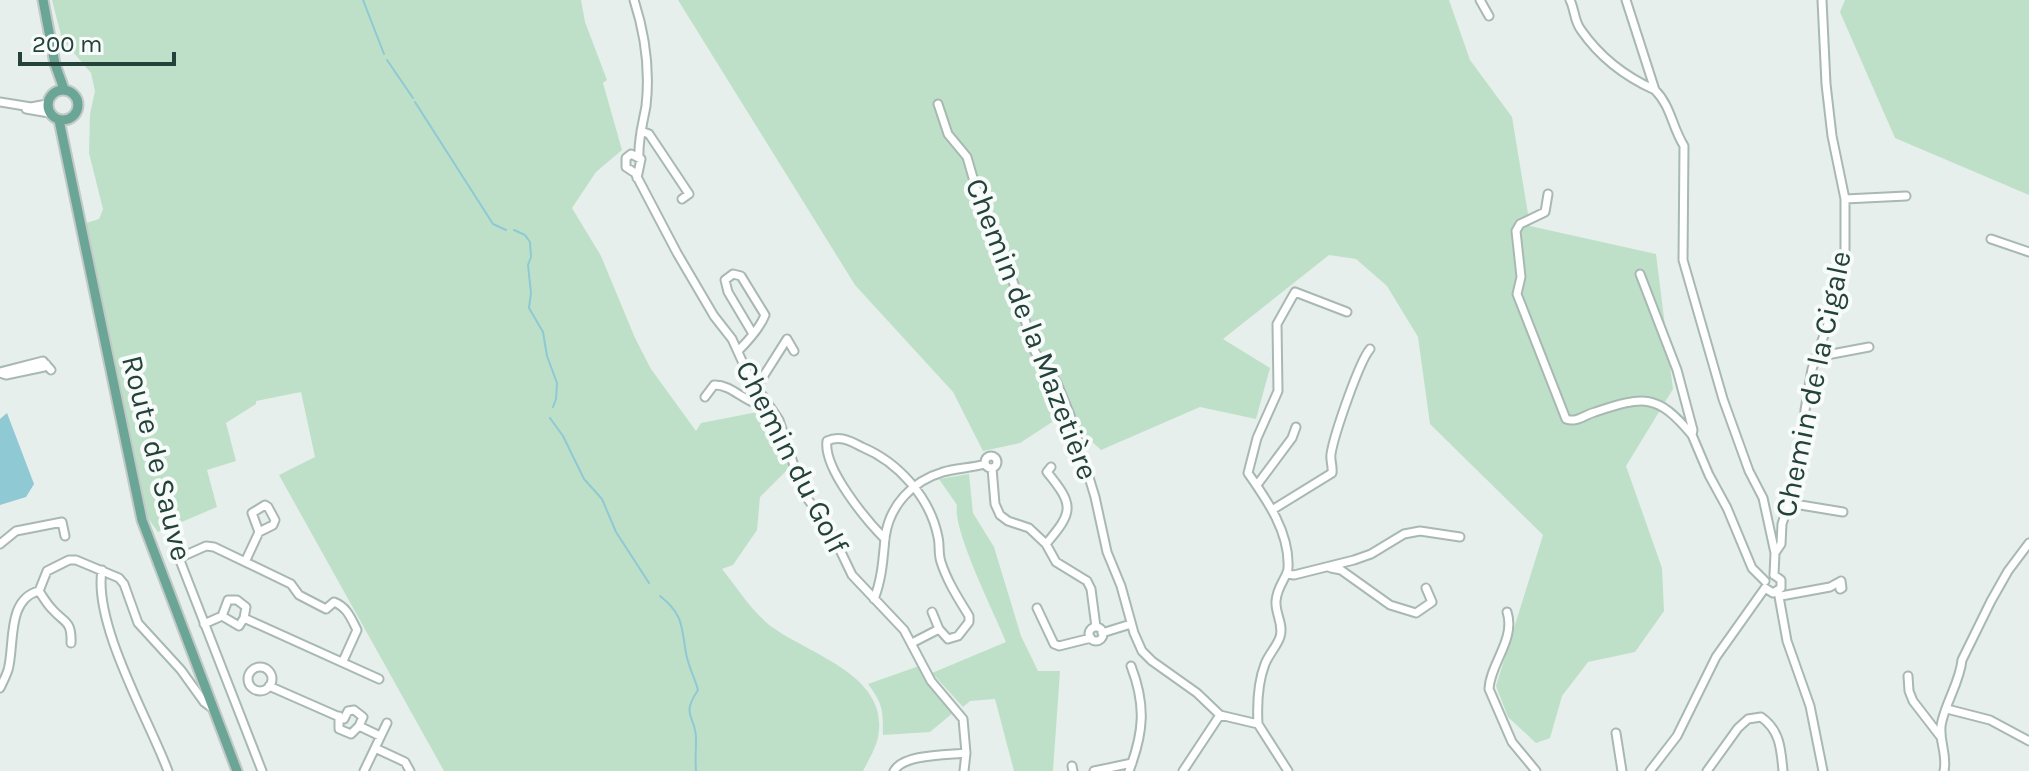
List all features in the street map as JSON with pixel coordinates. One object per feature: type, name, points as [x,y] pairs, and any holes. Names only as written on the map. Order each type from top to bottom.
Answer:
[{"type":"main road","points":[[43,0],[55,64],[64,89]]},
{"type":"main road","points":[[52,93],[64,89],[73,93],[78,103],[76,112],[64,120],[48,108],[52,93],[55,82],[55,64]]},
{"type":"main road","name":"Route de Sauve","points":[[64,120],[83,243],[142,520],[237,771]]},
{"type":"street","points":[[634,0],[647,65],[646,107],[636,172],[628,169],[625,162],[627,156],[637,153]]},
{"type":"street","points":[[1480,0],[1489,16]]},
{"type":"street","points":[[1570,0],[1581,30],[1601,53],[1618,69],[1636,82],[1655,90],[1666,100],[1686,153],[1683,260],[1723,399],[1749,471],[1763,498],[1775,553]]},
{"type":"street","points":[[1626,0],[1655,90]]},
{"type":"street","name":"Chemin de la Cigale","points":[[1822,0],[1829,110],[1845,199],[1843,270],[1839,293],[1816,357],[1805,410],[1803,461],[1782,524],[1781,544],[1775,553],[1774,575],[1782,584],[1780,593],[1787,641],[1810,706],[1823,771]]},
{"type":"street","points":[[0,102],[48,108]]},
{"type":"street","name":"Chemin de la Mazetière","points":[[938,104],[948,134],[967,157],[984,216],[1012,278],[1035,352],[1057,383],[1070,415],[1095,497],[1107,552],[1142,651],[1197,693],[1220,715]]},
{"type":"street","points":[[641,131],[649,134],[689,194],[682,199]]},
{"type":"street","name":"Chemin du Golf","points":[[636,172],[677,253],[781,425],[803,493],[829,527],[847,567],[871,588],[874,599],[912,643],[931,681],[963,719],[964,771]]},
{"type":"street","points":[[1548,194],[1545,212],[1520,224],[1516,231],[1521,277],[1517,294],[1566,419],[1575,421],[1594,412],[1640,400],[1657,403],[1670,410],[1692,435],[1744,553],[1773,593],[1830,587],[1841,581],[1840,589]]},
{"type":"street","points":[[1845,199],[1906,196]]},
{"type":"street","points":[[1991,239],[2029,252]]},
{"type":"street","points":[[738,351],[753,334],[765,315],[741,276],[733,274],[725,280],[728,292],[753,334]]},
{"type":"street","points":[[1640,274],[1677,370],[1692,435]]},
{"type":"street","points":[[1288,771],[1258,724],[1257,706],[1262,675],[1280,637],[1282,626],[1277,613],[1278,591],[1281,580],[1287,574],[1286,547],[1272,510],[1248,473],[1250,460],[1278,391],[1279,340],[1276,331],[1291,297],[1298,292],[1347,312]]},
{"type":"street","points":[[756,388],[787,339],[794,351]]},
{"type":"street","points":[[1816,357],[1869,347]]},
{"type":"street","points":[[1272,510],[1332,473],[1330,456],[1353,381],[1370,349]]},
{"type":"street","points":[[0,373],[4,369],[43,361],[49,367]]},
{"type":"street","points":[[705,397],[714,385],[725,384],[755,404],[767,403]]},
{"type":"street","points":[[1257,485],[1292,438],[1296,427]]},
{"type":"street","points":[[885,539],[853,500],[834,469],[826,447],[827,441],[841,438],[882,455],[914,487],[926,506],[938,536],[939,557],[947,580],[969,616],[969,622],[958,636],[948,639],[939,629],[932,612]]},
{"type":"street","points":[[874,599],[871,588],[881,575],[885,539],[891,515],[899,502],[914,487],[941,472],[989,466],[995,504],[1000,515],[1029,528],[1046,544],[1056,562],[1087,581],[1099,630]]},
{"type":"street","points":[[1046,544],[1066,521],[1068,510],[1064,494],[1047,472],[1051,467]]},
{"type":"street","points":[[1788,503],[1843,512]]},
{"type":"street","points":[[0,544],[16,531],[62,522],[65,536]]},
{"type":"street","points":[[1287,574],[1329,567],[1371,554],[1404,534],[1420,531],[1460,537]]},
{"type":"street","points":[[245,562],[259,532]]},
{"type":"street","points":[[1940,737],[1962,660],[1991,601],[2029,543]]},
{"type":"street","points":[[262,771],[179,558],[206,546],[214,547],[291,584],[299,595],[326,609],[334,602],[340,604],[357,630],[343,661]]},
{"type":"street","points":[[2017,559],[2029,559]]},
{"type":"street","points":[[39,591],[47,571],[69,560],[119,578],[138,623],[212,708]]},
{"type":"street","points":[[1329,567],[1341,570],[1390,605],[1416,613],[1432,602],[1426,588]]},
{"type":"street","points":[[102,570],[101,593],[110,629],[126,676],[168,771]]},
{"type":"street","points":[[1650,771],[1677,736],[1716,657],[1774,575]]},
{"type":"street","points":[[39,591],[54,612],[62,615],[72,629],[71,643]]},
{"type":"street","points":[[0,688],[9,668],[12,626],[31,593],[39,591]]},
{"type":"street","points":[[204,624],[222,616],[228,600],[237,600],[246,607],[239,626],[222,616]]},
{"type":"street","points":[[1037,608],[1054,644],[1059,646],[1091,638],[1089,632],[1131,624]]},
{"type":"street","points":[[1507,612],[1507,639],[1489,689],[1512,742],[1536,771]]},
{"type":"street","points":[[244,618],[379,679]]},
{"type":"street","points":[[912,643],[939,629]]},
{"type":"street","points":[[230,691],[248,684],[254,668],[258,666],[271,673],[273,679],[262,692],[248,684]]},
{"type":"street","points":[[1094,771],[1131,767],[1142,711],[1131,666]]},
{"type":"street","points":[[1908,676],[1913,701],[1944,747],[1944,771]]},
{"type":"street","points":[[269,686],[339,716],[344,719],[348,711],[354,710],[363,717],[351,734],[339,729],[339,716]]},
{"type":"street","points":[[1947,709],[1990,720],[2029,741]]},
{"type":"street","points":[[1183,771],[1220,715],[1258,724]]},
{"type":"street","points":[[1707,771],[1738,728],[1748,719],[1761,717],[1772,725],[1777,736],[1783,771]]},
{"type":"street","points":[[364,771],[387,723]]},
{"type":"street","points":[[359,726],[380,736]]},
{"type":"street","points":[[1616,733],[1622,771]]},
{"type":"street","points":[[375,748],[405,762],[410,771]]},
{"type":"street","points":[[894,771],[897,765],[908,760],[966,753]]},
{"type":"green space","points":[[52,0],[581,0],[585,22],[607,80],[603,83],[622,150],[596,172],[572,208],[601,256],[651,369],[696,431],[701,423],[768,410],[777,423],[789,468],[760,497],[757,530],[733,565],[722,569],[767,623],[846,671],[872,699],[879,716],[878,737],[863,771],[444,771],[279,475],[315,457],[301,392],[256,401],[256,404],[226,423],[236,461],[207,470],[217,507],[158,532],[144,513],[83,224],[99,219],[103,209],[89,153],[90,114],[95,91],[91,73],[62,39]]},
{"type":"green space","points":[[678,0],[1449,0],[1470,60],[1512,117],[1530,226],[1656,254],[1673,389],[1626,466],[1662,568],[1664,611],[1635,652],[1588,662],[1562,696],[1550,738],[1536,743],[1508,717],[1496,686],[1543,535],[1430,424],[1418,337],[1387,286],[1356,259],[1329,255],[1223,339],[1270,368],[1256,419],[1200,407],[1101,450],[1063,415],[1020,443],[983,451],[953,392],[855,285]]},
{"type":"green space","points":[[1845,0],[2029,0],[2029,195],[1895,138],[1840,12]]},
{"type":"green space","points":[[969,474],[973,513],[994,547],[1021,636],[1038,671],[1060,671],[1053,771],[1014,771],[995,699],[970,701],[963,707],[932,673],[1006,642],[967,552],[957,517],[957,505],[939,479]]},
{"type":"green space","points":[[919,666],[934,692],[954,712],[930,732],[883,735],[881,708],[868,684]]},
{"type":"water","points":[[7,413],[34,484],[26,497],[0,505],[0,419]]},
{"type":"waterway","points":[[363,0],[384,54]]},
{"type":"waterway","points":[[387,60],[413,98]]},
{"type":"waterway","points":[[415,102],[493,224],[506,230]]},
{"type":"waterway","points":[[514,230],[525,235],[530,242],[529,308],[543,332],[547,356],[557,383],[553,407]]},
{"type":"waterway","points":[[550,418],[563,436],[584,479],[602,499],[616,532],[649,583]]},
{"type":"waterway","points":[[660,596],[680,622],[687,658],[698,690],[689,711],[695,731],[696,771]]}]
